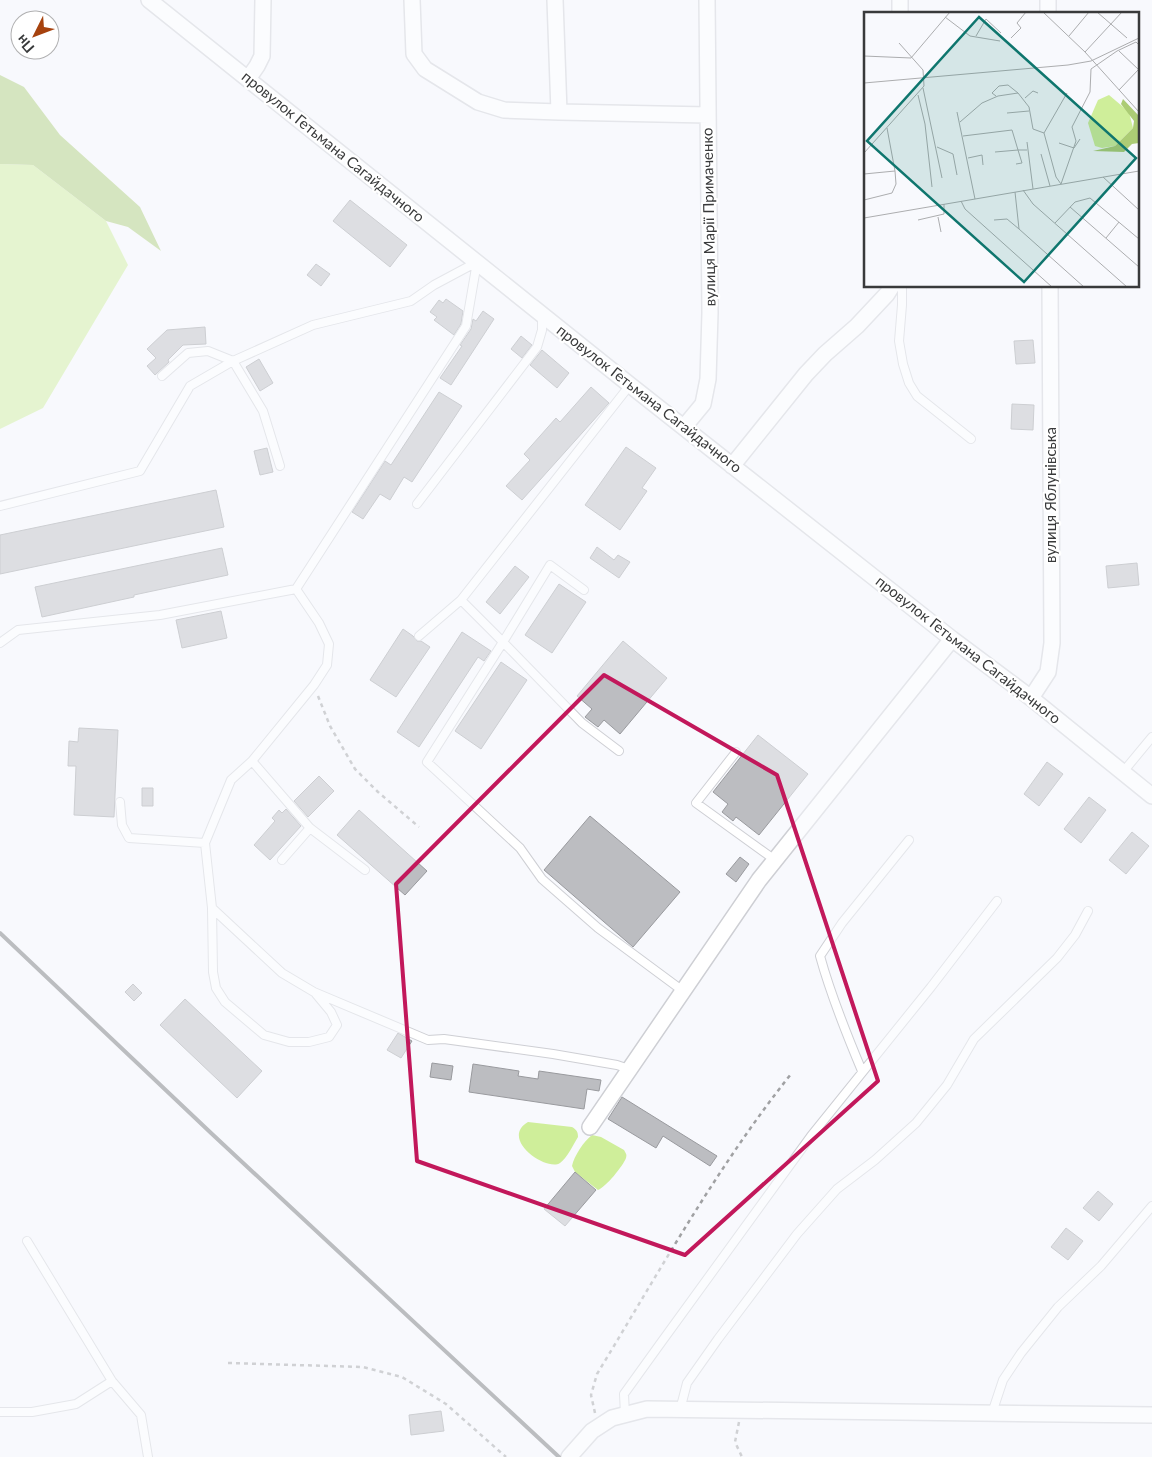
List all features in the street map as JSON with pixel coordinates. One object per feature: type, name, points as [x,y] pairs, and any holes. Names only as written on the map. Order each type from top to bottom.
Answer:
[{"type":"street","name":"провулок Гетьмана Сагайдачного","points":[[149,0],[684,428],[1031,698],[1152,796]]},
{"type":"street","points":[[248,79],[262,56],[263,0]]},
{"type":"street","points":[[412,0],[414,54],[425,70],[478,102],[504,110],[708,115]]},
{"type":"street","points":[[555,0],[559,112]]},
{"type":"street","name":"вулиця Марії Примаченко","points":[[684,428],[703,404],[708,379],[710,313],[707,0]]},
{"type":"street","points":[[732,466],[806,374],[825,354],[857,326],[891,288]]},
{"type":"street","name":"вулиця Яблунівська","points":[[1031,698],[1048,672],[1052,643],[1050,288]]},
{"type":"street","points":[[590,1126],[759,880],[952,638]]},
{"type":"street","points":[[569,1457],[592,1431],[612,1418],[647,1410],[1152,1415]]},
{"type":"lane","points":[[0,506],[140,471],[190,386],[233,361],[313,325],[410,301],[434,285],[477,262]]},
{"type":"lane","points":[[0,643],[18,630],[160,615],[296,589],[466,326],[477,262]]},
{"type":"lane","points":[[902,288],[899,341],[903,364],[909,382],[917,396],[971,440]]},
{"type":"lane","points":[[417,504],[537,347],[542,330],[542,314]]},
{"type":"lane","points":[[162,376],[188,353],[208,351],[233,361],[263,411],[280,466]]},
{"type":"lane","points":[[419,636],[461,600],[630,385]]},
{"type":"lane","points":[[584,590],[550,565],[427,762],[520,848],[542,879],[598,928],[683,991]]},
{"type":"lane","points":[[296,589],[319,623],[329,644],[326,665],[314,685],[252,761],[231,780],[205,843],[212,908],[216,988],[225,1002],[264,1035],[289,1042],[309,1042],[329,1037],[337,1025],[331,1012],[314,992]]},
{"type":"lane","points":[[461,600],[582,723],[619,751]]},
{"type":"lane","points":[[1122,772],[1152,737]]},
{"type":"lane","points":[[736,752],[696,803],[775,860]]},
{"type":"lane","points":[[252,761],[310,828],[365,870]]},
{"type":"lane","points":[[120,802],[122,825],[129,838],[205,843]]},
{"type":"lane","points":[[282,860],[310,828]]},
{"type":"lane","points":[[862,1071],[836,1005],[820,956],[842,924],[909,840]]},
{"type":"lane","points":[[625,1415],[624,1394],[811,1136],[931,987],[997,901]]},
{"type":"lane","points":[[212,908],[282,973],[314,992],[428,1040],[444,1039],[553,1054],[617,1064],[629,1069]]},
{"type":"lane","points":[[680,1410],[687,1383],[797,1234],[837,1189],[875,1160],[916,1123],[947,1085],[974,1039],[1057,958],[1075,935],[1088,911]]},
{"type":"lane","points":[[992,1413],[1003,1380],[1020,1353],[1058,1307],[1101,1266],[1152,1206]]},
{"type":"lane","points":[[27,1241],[112,1381],[141,1415],[148,1457]]},
{"type":"lane","points":[[0,1412],[32,1412],[76,1404],[112,1381]]},
{"type":"path","points":[[314,685],[330,726],[355,769],[378,792],[419,827]]},
{"type":"path","points":[[599,1427],[591,1396],[597,1374],[706,1195],[762,1111],[791,1074]]},
{"type":"path","points":[[228,1363],[363,1367],[402,1377],[446,1404],[506,1457]]},
{"type":"path","points":[[741,1411],[735,1442],[742,1457]]},
{"type":"highlighted area","points":[[604,675],[777,775],[878,1081],[685,1255],[417,1161],[396,884]]},
{"type":"green space","points":[[0,75],[24,87],[60,135],[140,207],[161,251],[128,227],[106,221],[33,165],[0,164]]},
{"type":"green space","points":[[0,164],[33,165],[106,221],[128,265],[43,408],[0,429]]},
{"type":"green space","points":[[528,1122],[572,1127],[577,1131],[578,1137],[563,1161],[554,1165],[545,1163],[528,1152],[522,1145],[519,1137],[521,1129]]},
{"type":"green space","points":[[592,1135],[601,1137],[624,1150],[626,1155],[618,1171],[598,1190],[575,1172],[572,1166],[580,1149]]},
{"type":"building","points":[[350,200],[407,245],[390,267],[333,221]]},
{"type":"building","points":[[316,264],[330,274],[321,286],[307,275]]},
{"type":"building","points":[[446,299],[463,311],[461,324],[454,335],[434,320],[437,317],[430,312],[439,300],[443,303]]},
{"type":"building","points":[[483,311],[494,319],[451,385],[440,378],[462,346],[460,345],[471,329],[473,319],[476,321]]},
{"type":"building","points":[[205,327],[206,344],[183,345],[155,375],[147,366],[156,358],[147,349],[167,330]]},
{"type":"building","points":[[521,336],[532,345],[522,358],[511,349]]},
{"type":"building","points":[[1033,340],[1035,363],[1016,364],[1014,341]]},
{"type":"building","points":[[542,350],[569,373],[557,388],[530,365]]},
{"type":"building","points":[[259,359],[273,383],[260,391],[246,367]]},
{"type":"building","points":[[591,387],[609,403],[522,500],[506,486],[530,460],[524,454],[556,418],[560,422]]},
{"type":"building","points":[[439,392],[462,406],[412,482],[404,477],[390,500],[380,494],[363,519],[352,512],[385,461],[391,465]]},
{"type":"building","points":[[1012,404],[1034,405],[1033,430],[1011,429]]},
{"type":"building","points":[[626,447],[656,468],[642,488],[647,491],[620,530],[585,505]]},
{"type":"building","points":[[267,448],[273,472],[260,475],[254,451]]},
{"type":"building","points":[[216,490],[224,527],[0,574],[0,535]]},
{"type":"building","points":[[597,547],[614,560],[618,555],[630,562],[619,578],[590,558]]},
{"type":"building","points":[[222,548],[228,575],[42,617],[35,587]]},
{"type":"building","points":[[1137,563],[1139,585],[1108,588],[1106,566]]},
{"type":"building","points":[[515,566],[529,577],[500,614],[486,602]]},
{"type":"building","points":[[559,584],[586,602],[552,653],[525,635]]},
{"type":"building","points":[[221,611],[227,638],[182,648],[176,620]]},
{"type":"building","points":[[403,629],[417,641],[421,641],[430,647],[396,697],[370,680]]},
{"type":"building","points":[[462,632],[491,651],[484,661],[478,657],[419,747],[397,732]]},
{"type":"building","points":[[623,641],[667,678],[620,734],[604,720],[598,727],[585,717],[592,709],[577,696]]},
{"type":"building","points":[[501,662],[527,680],[481,749],[455,731]]},
{"type":"building","points":[[79,728],[118,730],[114,817],[74,815],[76,766],[68,766],[69,741],[78,742]]},
{"type":"building","points":[[758,735],[808,774],[759,835],[736,817],[733,821],[722,812],[728,804],[713,792]]},
{"type":"building","points":[[1047,762],[1063,774],[1039,806],[1024,794]]},
{"type":"building","points":[[319,776],[334,791],[308,817],[294,801]]},
{"type":"building","points":[[142,788],[153,788],[153,806],[142,806]]},
{"type":"building","points":[[1089,797],[1106,810],[1081,843],[1064,829]]},
{"type":"building","points":[[286,809],[301,826],[270,860],[254,845],[275,821],[272,818],[279,810],[282,813]]},
{"type":"building","points":[[359,810],[427,871],[405,895],[337,835]]},
{"type":"building","points":[[590,816],[680,892],[633,947],[544,870]]},
{"type":"building","points":[[1132,832],[1149,846],[1126,874],[1109,860]]},
{"type":"building","points":[[740,857],[749,864],[736,882],[726,874]]},
{"type":"building","points":[[133,984],[142,993],[134,1001],[125,992]]},
{"type":"building","points":[[185,999],[262,1071],[237,1098],[160,1025]]},
{"type":"building","points":[[398,1033],[412,1041],[401,1058],[387,1050]]},
{"type":"building","points":[[432,1063],[453,1066],[451,1080],[430,1077]]},
{"type":"building","points":[[473,1064],[519,1071],[518,1076],[538,1079],[539,1071],[601,1080],[599,1091],[587,1089],[584,1109],[469,1092]]},
{"type":"building","points":[[622,1097],[717,1156],[710,1166],[663,1136],[656,1148],[608,1119]]},
{"type":"building","points":[[575,1172],[596,1190],[565,1226],[544,1209]]},
{"type":"building","points":[[1098,1191],[1113,1204],[1099,1221],[1083,1208]]},
{"type":"building","points":[[1066,1228],[1083,1241],[1068,1260],[1051,1247]]},
{"type":"building","points":[[441,1411],[444,1431],[411,1435],[409,1415]]},
{"type":"railway","points":[[0,933],[211,1133],[559,1457]]}]
